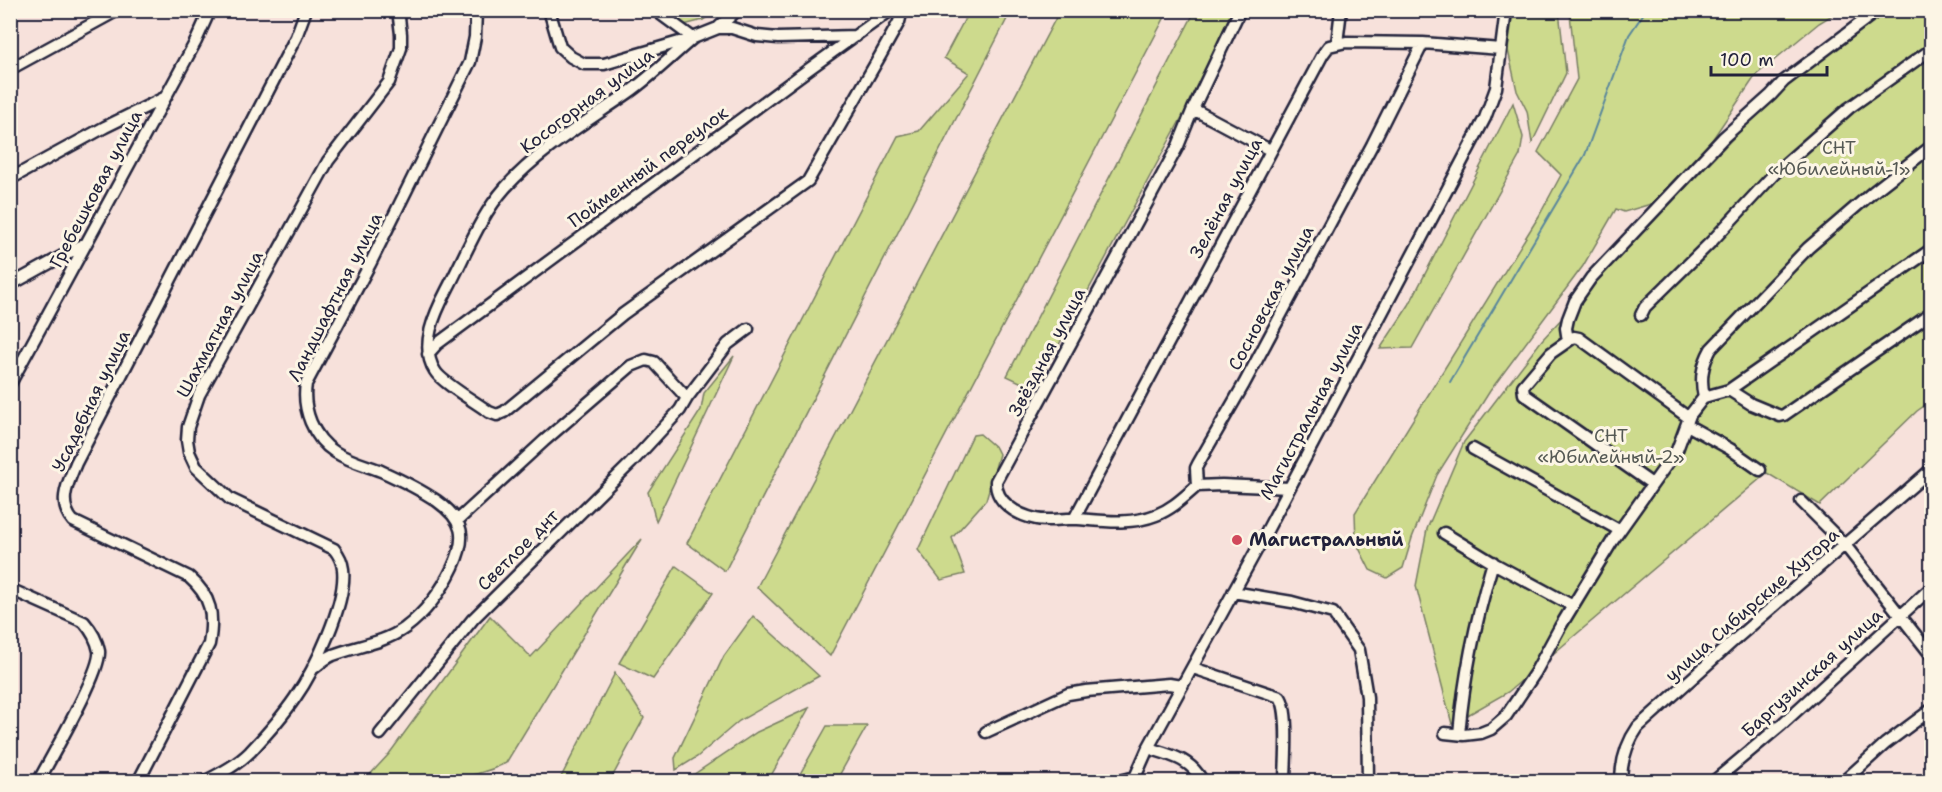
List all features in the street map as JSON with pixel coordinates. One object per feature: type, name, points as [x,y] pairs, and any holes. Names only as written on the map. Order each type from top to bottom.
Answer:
[{"type":"street","points":[[10,69],[118,10]]},
{"type":"street","name":"Гребешковая улица","points":[[10,384],[196,41],[210,10]]},
{"type":"street","name":"Усадебная улица","points":[[138,782],[209,644],[212,625],[211,610],[202,591],[189,577],[73,520],[67,513],[64,495],[76,463],[296,37],[306,10]]},
{"type":"street","name":"Шахматная улица","points":[[204,782],[237,764],[295,699],[314,668],[337,606],[342,586],[343,568],[338,554],[328,545],[230,499],[196,467],[189,452],[187,440],[189,427],[199,395],[328,161],[388,82],[401,48],[398,10]]},
{"type":"street","name":"Ландшафтная улица","points":[[458,520],[445,507],[418,488],[378,470],[357,464],[333,451],[312,425],[304,397],[306,384],[370,264],[470,62],[475,37],[476,10]]},
{"type":"street","points":[[549,10],[560,47],[584,64],[604,64],[693,38],[718,28],[732,28],[757,36],[778,38],[856,36]]},
{"type":"street","points":[[655,10],[693,38]]},
{"type":"street","points":[[718,28],[736,10]]},
{"type":"street","name":"Пойменный переулок","points":[[428,354],[437,344],[891,10]]},
{"type":"street","points":[[428,354],[436,373],[489,412],[497,415],[504,412],[623,314],[808,181],[885,48],[899,22],[902,10]]},
{"type":"street","name":"Звёздная улица","points":[[1197,486],[1170,508],[1155,516],[1109,522],[1035,519],[1011,508],[998,495],[996,481],[1178,146],[1240,10]]},
{"type":"street","points":[[1341,10],[1336,34],[1337,43],[1423,43],[1501,49]]},
{"type":"street","name":"Магистральная улица","points":[[1134,779],[1148,748],[1193,668],[1485,118],[1496,88],[1506,10]]},
{"type":"street","points":[[1568,341],[1566,328],[1575,301],[1622,245],[1724,137],[1784,81],[1878,10]]},
{"type":"street","name":"Косогорная улица","points":[[428,354],[430,333],[441,303],[489,210],[504,189],[556,141],[630,92],[693,38]]},
{"type":"street","name":"Зелёная улица","points":[[1074,519],[1323,54],[1329,46],[1337,43]]},
{"type":"street","name":"Сосновская улица","points":[[1197,486],[1196,468],[1198,464],[1372,145],[1423,43]]},
{"type":"street","points":[[1641,315],[1645,307],[1712,241],[1776,172],[1849,108],[1932,49]]},
{"type":"street","points":[[10,179],[105,127],[165,98]]},
{"type":"street","points":[[1193,109],[1270,150]]},
{"type":"street","points":[[1704,397],[1701,383],[1705,360],[1711,349],[1808,248],[1873,192],[1932,146]]},
{"type":"street","points":[[10,285],[86,243]]},
{"type":"street","points":[[1445,733],[1481,734],[1506,716],[1535,674],[1619,531],[1677,450],[1688,421],[1704,397],[1729,390],[1932,249]]},
{"type":"street","points":[[1729,390],[1751,404],[1780,416],[1784,415],[1932,313]]},
{"type":"street","name":"Светлое днт","points":[[380,734],[473,619],[631,463],[680,410],[729,344],[748,329]]},
{"type":"street","points":[[1653,484],[1524,394],[1523,386],[1551,353],[1574,337],[1579,338],[1688,421],[1760,470]]},
{"type":"street","points":[[314,668],[330,656],[379,641],[404,628],[425,609],[450,573],[459,555],[461,533],[458,520],[544,441],[638,361],[654,362],[687,398]]},
{"type":"street","points":[[1473,449],[1619,531]]},
{"type":"street","name":"улица Сибирские Хутора","points":[[1622,782],[1623,757],[1629,739],[1638,727],[1731,643],[1932,470]]},
{"type":"street","points":[[1197,486],[1289,488]]},
{"type":"street","points":[[1801,501],[1845,545],[1932,656]]},
{"type":"street","points":[[1444,533],[1573,606]]},
{"type":"street","points":[[1459,734],[1467,665],[1493,562]]},
{"type":"street","name":"Баргузинская улица","points":[[1713,782],[1781,725],[1932,587]]},
{"type":"street","points":[[10,590],[84,622],[99,652],[98,663],[78,707],[38,782]]},
{"type":"street","points":[[1233,592],[1292,602],[1334,614],[1340,622],[1359,650],[1367,698],[1368,782]]},
{"type":"street","points":[[1193,668],[1280,697],[1283,701],[1286,726],[1286,782]]},
{"type":"street","points":[[986,732],[1068,694],[1169,684],[1181,686]]},
{"type":"street","points":[[1843,782],[1885,744],[1932,709]]},
{"type":"street","points":[[1148,748],[1188,762],[1203,782]]},
{"type":"street","points":[[1117,782],[1134,779]]},
{"type":"green space","points":[[1060,10],[1168,11],[830,656],[757,587]]},
{"type":"green space","points":[[1582,10],[1839,11],[1819,23],[1756,75],[1712,140],[1651,204],[1624,212],[1616,209],[1583,266],[1490,391],[1437,475],[1412,538],[1403,568],[1387,578],[1370,570],[1356,542],[1355,513],[1539,216],[1561,175],[1538,152],[1577,79],[1570,14]]},
{"type":"green space","points":[[677,11],[716,11],[703,20],[684,25],[677,18]]},
{"type":"green space","points":[[969,11],[1011,11],[725,571],[687,543],[898,136],[919,131],[969,73],[944,58]]},
{"type":"green space","points":[[1195,11],[1232,11],[1189,104],[1035,389],[1007,376]]},
{"type":"green space","points":[[1513,11],[1559,11],[1566,73],[1532,143],[1527,111],[1517,91],[1508,50]]},
{"type":"green space","name":"СНТ «Юбилейный-2»","points":[[1886,11],[1931,11],[1931,401],[1917,411],[1820,505],[1767,473],[1508,692],[1452,724],[1416,586],[1427,529],[1464,442],[1542,340],[1779,90]]},
{"type":"green space","points":[[1513,103],[1523,137],[1520,155],[1412,348],[1380,349],[1409,305]]},
{"type":"green space","points":[[734,356],[656,521],[648,492],[701,410],[704,393]]},
{"type":"green space","points":[[980,434],[996,448],[999,454],[986,500],[952,538],[965,574],[941,580],[918,550],[973,435]]},
{"type":"green space","points":[[642,539],[506,763],[454,779],[418,782],[364,781],[389,754],[490,616],[531,657]]},
{"type":"green space","points":[[676,566],[713,593],[653,679],[619,663]]},
{"type":"green space","points":[[753,616],[819,676],[739,721],[697,757],[676,770],[675,758],[724,656]]},
{"type":"green space","points":[[615,673],[644,718],[610,781],[559,781]]},
{"type":"green space","points":[[809,708],[768,781],[684,781],[757,732]]},
{"type":"green space","points":[[827,726],[867,726],[836,781],[796,781]]},
{"type":"waterway","points":[[1450,382],[1585,155],[1629,35],[1646,10]]},
{"type":"place","name":"Магистральный","points":[[1237,540]]},
{"type":"park label","name":"СНТ «Юбилейный-1»","points":[[1839,158]]}]
